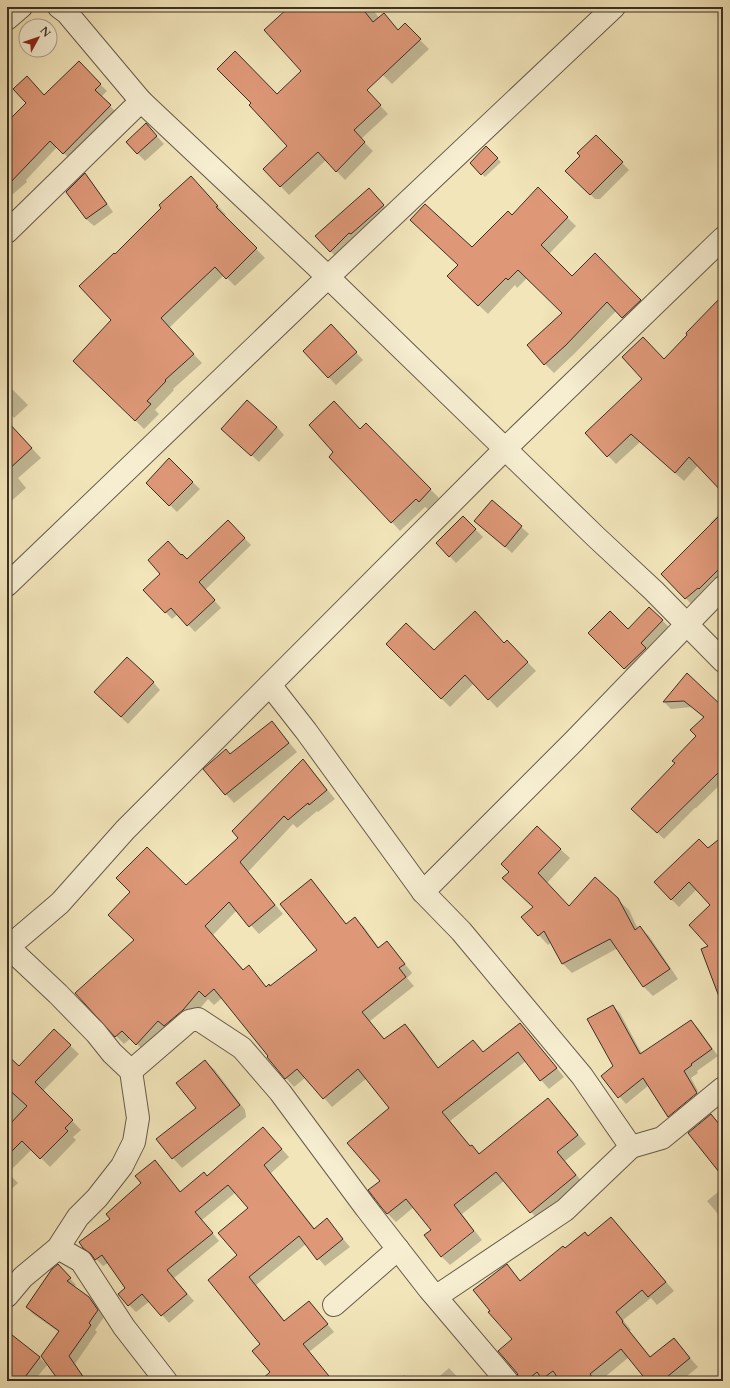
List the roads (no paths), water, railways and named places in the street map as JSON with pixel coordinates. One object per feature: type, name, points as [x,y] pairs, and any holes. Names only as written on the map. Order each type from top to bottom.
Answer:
[{"type":"street","points":[[7,19],[21,7]]},
{"type":"street","points":[[7,585],[328,277],[614,7]]},
{"type":"street","points":[[67,9],[141,101],[328,277],[506,448],[723,661]]},
{"type":"street","points":[[7,232],[141,101]]},
{"type":"street","points":[[7,1296],[23,1277],[58,1248],[78,1217],[97,1198],[122,1166],[134,1142],[138,1118],[131,1071],[112,1053],[96,1033],[58,994],[7,947],[60,903],[125,830],[506,448],[723,238]]},
{"type":"street","points":[[424,892],[574,741],[723,587]]},
{"type":"street","points":[[270,685],[306,731],[424,892],[461,931],[582,1076],[631,1147]]},
{"type":"street","points":[[131,1071],[189,1021],[198,1019],[242,1048],[280,1092],[366,1208],[432,1292],[507,1381]]},
{"type":"street","points":[[432,1292],[440,1294],[565,1210],[631,1147],[662,1138],[723,1088]]},
{"type":"street","points":[[58,1248],[80,1262],[103,1293],[124,1327],[166,1381]]},
{"type":"street","points":[[334,1306],[398,1249]]}]
